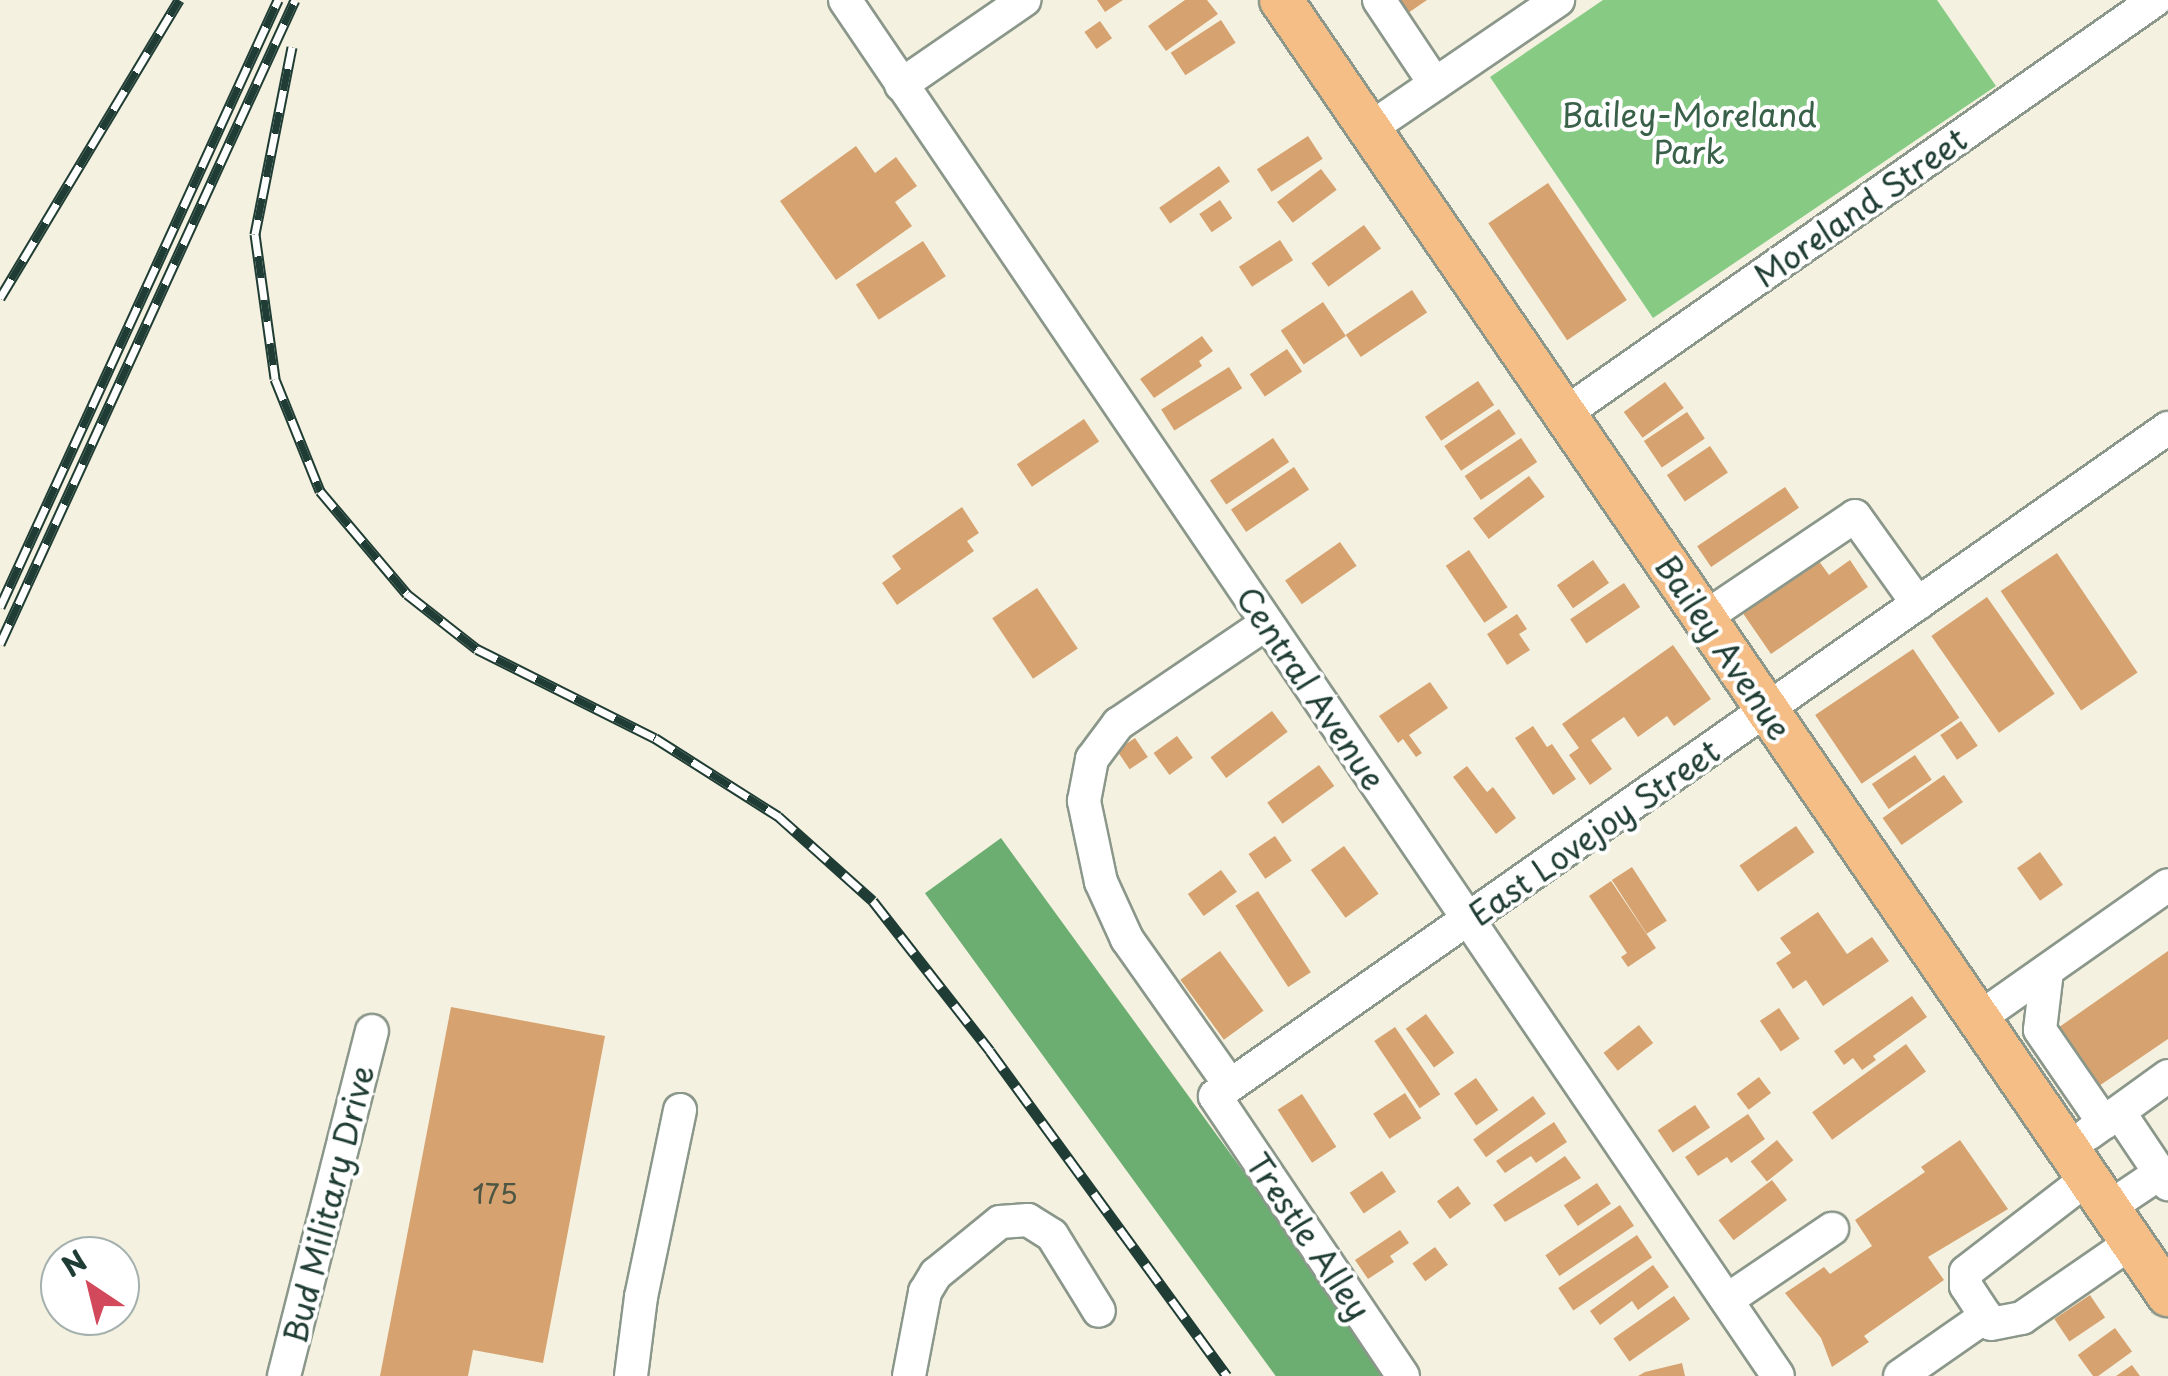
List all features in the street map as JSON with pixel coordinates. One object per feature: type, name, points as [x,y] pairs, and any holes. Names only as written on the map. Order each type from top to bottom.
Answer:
[{"type":"main road","name":"Bailey Avenue","points":[[1286,2],[2168,1295]]},
{"type":"street","name":"Central Avenue","points":[[845,0],[1778,1376]]},
{"type":"street","points":[[901,86],[1024,0]]},
{"type":"street","points":[[1378,0],[1435,84]]},
{"type":"street","points":[[1369,129],[1558,0]]},
{"type":"street","name":"Moreland Street","points":[[1564,414],[2155,0]]},
{"type":"street","name":"East Lovejoy Street","points":[[1222,1090],[2168,428]]},
{"type":"street","points":[[1704,618],[1855,516],[1918,604]]},
{"type":"street","name":"Trestle Alley","points":[[1267,623],[1118,724],[1092,760],[1084,801],[1100,882],[1127,940],[1403,1376]]},
{"type":"street","points":[[1978,1018],[2168,885]]},
{"type":"street","points":[[2047,970],[2040,1030],[2111,1117],[2164,1178],[2099,1194],[1966,1272],[1966,1286],[1991,1324],[2022,1318],[2099,1194],[2111,1117],[2168,1076]]},
{"type":"street","name":"Bud Military Drive","points":[[284,1376],[372,1032]]},
{"type":"street","points":[[631,1376],[640,1298],[680,1110]]},
{"type":"street","points":[[909,1376],[924,1292],[936,1274],[1000,1222],[1028,1220],[1052,1235],[1099,1310]]},
{"type":"street","points":[[1727,1300],[1832,1228]]},
{"type":"street","points":[[1900,1376],[1986,1316]]},
{"type":"green space","name":"Bailey-Moreland Park","points":[[1603,0],[1937,0],[1996,86],[1653,318],[1490,77]]},
{"type":"green space","points":[[1001,838],[1390,1373],[1385,1376],[1276,1376],[925,893]]},
{"type":"building","points":[[1097,0],[1123,0],[1105,12]]},
{"type":"building","points":[[1185,0],[1207,0],[1218,14],[1166,51],[1148,26]]},
{"type":"building","points":[[1399,0],[1427,0],[1408,13]]},
{"type":"building","points":[[1221,20],[1236,43],[1185,75],[1171,53]]},
{"type":"building","points":[[1100,21],[1112,38],[1096,49],[1084,32]]},
{"type":"building","points":[[1308,136],[1323,159],[1272,192],[1257,169]]},
{"type":"building","points":[[856,146],[875,173],[896,157],[917,186],[895,202],[912,226],[836,280],[780,201]]},
{"type":"building","points":[[1219,166],[1230,182],[1170,223],[1159,208]]},
{"type":"building","points":[[1321,169],[1337,190],[1293,223],[1277,202]]},
{"type":"building","points":[[1548,183],[1627,300],[1567,340],[1488,223]]},
{"type":"building","points":[[1220,200],[1232,218],[1212,232],[1199,214]]},
{"type":"building","points":[[1364,225],[1381,248],[1328,287],[1311,263]]},
{"type":"building","points":[[1280,240],[1293,260],[1252,287],[1239,267]]},
{"type":"building","points":[[923,241],[946,276],[879,320],[856,285]]},
{"type":"building","points":[[1412,290],[1427,312],[1361,357],[1346,335]]},
{"type":"building","points":[[1323,302],[1346,336],[1304,365],[1281,331]]},
{"type":"building","points":[[1202,336],[1213,351],[1199,361],[1202,366],[1154,398],[1140,379]]},
{"type":"building","points":[[1287,349],[1302,371],[1265,397],[1250,374]]},
{"type":"building","points":[[1229,367],[1242,388],[1174,431],[1161,409]]},
{"type":"building","points":[[1478,381],[1494,405],[1441,441],[1425,417]]},
{"type":"building","points":[[1665,382],[1684,408],[1643,438],[1624,412]]},
{"type":"building","points":[[1499,409],[1516,434],[1461,471],[1444,446]]},
{"type":"building","points":[[1687,412],[1705,439],[1662,468],[1644,441]]},
{"type":"building","points":[[1084,419],[1099,441],[1032,487],[1017,464]]},
{"type":"building","points":[[1273,438],[1289,462],[1226,505],[1210,480]]},
{"type":"building","points":[[1521,438],[1537,462],[1481,500],[1465,476]]},
{"type":"building","points":[[1710,446],[1728,473],[1685,502],[1667,475]]},
{"type":"building","points":[[1294,467],[1309,489],[1246,532],[1231,509]]},
{"type":"building","points":[[1529,476],[1545,497],[1489,539],[1473,518]]},
{"type":"building","points":[[1785,487],[1799,508],[1711,567],[1697,546]]},
{"type":"building","points":[[962,507],[979,533],[967,541],[974,551],[897,605],[882,583],[901,569],[892,556]]},
{"type":"building","points":[[1340,542],[1357,566],[1302,604],[1285,580]]},
{"type":"building","points":[[1469,550],[1508,607],[1484,623],[1446,566]]},
{"type":"building","points":[[2057,553],[2138,672],[2081,710],[2001,591]]},
{"type":"building","points":[[1816,557],[1829,575],[1850,560],[1868,587],[1771,654],[1740,609]]},
{"type":"building","points":[[1593,560],[1609,583],[1573,608],[1557,585]]},
{"type":"building","points":[[1624,583],[1640,607],[1586,643],[1570,619]]},
{"type":"building","points":[[1037,588],[1078,649],[1033,679],[992,618]]},
{"type":"building","points":[[1987,597],[2055,694],[1999,733],[1931,636]]},
{"type":"building","points":[[1517,614],[1527,629],[1519,634],[1530,650],[1507,665],[1487,634]]},
{"type":"building","points":[[1673,645],[1711,699],[1674,726],[1667,716],[1638,737],[1624,717],[1591,740],[1612,769],[1590,785],[1569,755],[1579,748],[1562,724]]},
{"type":"building","points":[[1913,649],[1959,718],[1862,784],[1815,715]]},
{"type":"building","points":[[1430,682],[1448,708],[1409,735],[1422,753],[1416,757],[1403,739],[1398,743],[1379,716]]},
{"type":"building","points":[[1272,711],[1288,732],[1226,778],[1211,757]]},
{"type":"building","points":[[1961,721],[1978,746],[1957,760],[1940,735]]},
{"type":"building","points":[[1533,726],[1547,747],[1552,744],[1576,779],[1553,795],[1515,738]]},
{"type":"building","points":[[1177,736],[1193,758],[1169,775],[1154,753]]},
{"type":"building","points":[[1135,738],[1148,757],[1130,769],[1117,750]]},
{"type":"building","points":[[1915,755],[1932,780],[1889,809],[1872,784]]},
{"type":"building","points":[[1319,765],[1334,786],[1283,824],[1267,803]]},
{"type":"building","points":[[1467,766],[1487,792],[1493,787],[1516,818],[1496,834],[1453,777]]},
{"type":"building","points":[[1944,775],[1963,802],[1901,845],[1883,818]]},
{"type":"building","points":[[1796,826],[1814,852],[1758,892],[1739,866]]},
{"type":"building","points":[[1275,836],[1292,861],[1265,879],[1248,854]]},
{"type":"building","points":[[1344,846],[1379,894],[1346,918],[1311,870]]},
{"type":"building","points":[[2040,852],[2063,885],[2040,901],[2017,868]]},
{"type":"building","points":[[1632,867],[1667,921],[1647,934],[1612,880]]},
{"type":"building","points":[[1221,870],[1237,892],[1204,916],[1188,894]]},
{"type":"building","points":[[1611,881],[1656,948],[1628,967],[1621,957],[1627,953],[1589,896]]},
{"type":"building","points":[[1258,891],[1311,972],[1288,987],[1235,906]]},
{"type":"building","points":[[1818,912],[1847,954],[1872,937],[1889,961],[1823,1006],[1806,980],[1793,989],[1776,963],[1791,953],[1780,938]]},
{"type":"building","points":[[1220,951],[1263,1011],[1224,1040],[1180,980]]},
{"type":"building","points":[[2168,951],[2168,1039],[2096,1088],[2055,1030]]},
{"type":"building","points":[[1912,996],[1927,1017],[1873,1056],[1876,1060],[1862,1070],[1853,1058],[1844,1065],[1834,1051]]},
{"type":"building","points":[[451,1007],[605,1036],[543,1363],[473,1350],[468,1376],[380,1376]]},
{"type":"building","points":[[1779,1008],[1800,1039],[1781,1052],[1760,1021]]},
{"type":"building","points":[[1426,1014],[1454,1053],[1434,1068],[1406,1029]]},
{"type":"building","points":[[1639,1025],[1653,1043],[1618,1071],[1604,1053]]},
{"type":"building","points":[[1395,1027],[1440,1094],[1420,1108],[1374,1041]]},
{"type":"building","points":[[1906,1044],[1926,1072],[1832,1140],[1812,1112]]},
{"type":"building","points":[[1759,1077],[1771,1093],[1749,1110],[1737,1094]]},
{"type":"building","points":[[1476,1078],[1498,1110],[1476,1125],[1454,1093]]},
{"type":"building","points":[[1405,1093],[1421,1118],[1389,1139],[1373,1114]]},
{"type":"building","points":[[1302,1094],[1336,1147],[1312,1163],[1278,1110]]},
{"type":"building","points":[[1533,1096],[1546,1114],[1486,1157],[1473,1139]]},
{"type":"building","points":[[1695,1105],[1710,1127],[1673,1153],[1658,1130]]},
{"type":"building","points":[[1748,1114],[1765,1139],[1731,1163],[1727,1157],[1698,1176],[1685,1157]]},
{"type":"building","points":[[1554,1122],[1567,1142],[1536,1163],[1531,1156],[1505,1173],[1496,1161]]},
{"type":"building","points":[[1777,1140],[1793,1160],[1767,1182],[1751,1161]]},
{"type":"building","points":[[1960,1140],[2008,1209],[1928,1257],[1944,1280],[1864,1336],[1869,1342],[1832,1367],[1821,1338],[1785,1293],[1824,1267],[1830,1274],[1872,1246],[1855,1220],[1925,1172],[1921,1167]]},
{"type":"building","points":[[1565,1156],[1581,1178],[1505,1222],[1493,1205]]},
{"type":"building","points":[[1382,1171],[1396,1192],[1364,1214],[1350,1193]]},
{"type":"building","points":[[1772,1180],[1787,1200],[1734,1240],[1718,1220]]},
{"type":"building","points":[[1597,1183],[1611,1204],[1578,1226],[1564,1205]]},
{"type":"building","points":[[1458,1186],[1471,1204],[1450,1219],[1437,1201]]},
{"type":"building","points":[[1620,1205],[1634,1226],[1559,1276],[1545,1255]]},
{"type":"building","points":[[1400,1230],[1409,1243],[1390,1256],[1394,1262],[1368,1279],[1355,1260]]},
{"type":"building","points":[[1637,1235],[1652,1257],[1573,1311],[1558,1288]]},
{"type":"building","points":[[1435,1247],[1448,1265],[1425,1281],[1412,1263]]},
{"type":"building","points":[[1653,1265],[1669,1287],[1638,1310],[1632,1301],[1600,1325],[1590,1311]]},
{"type":"building","points":[[2090,1295],[2105,1317],[2069,1341],[2054,1319]]},
{"type":"building","points":[[1674,1296],[1690,1319],[1629,1361],[1613,1338]]},
{"type":"building","points":[[2115,1328],[2132,1351],[2098,1376],[2093,1376],[2078,1355]]},
{"type":"building","points":[[1682,1363],[1685,1376],[1638,1376],[1645,1372]]},
{"type":"building","points":[[2132,1365],[2140,1376],[2116,1376]]},
{"type":"railway","points":[[0,298],[179,0]]},
{"type":"railway","points":[[0,607],[278,0]]},
{"type":"railway","points":[[0,644],[295,0]]},
{"type":"railway","points":[[292,47],[255,234],[275,379],[320,491],[407,594],[477,649],[655,738],[778,816],[873,901],[990,1051],[1227,1376]]}]
